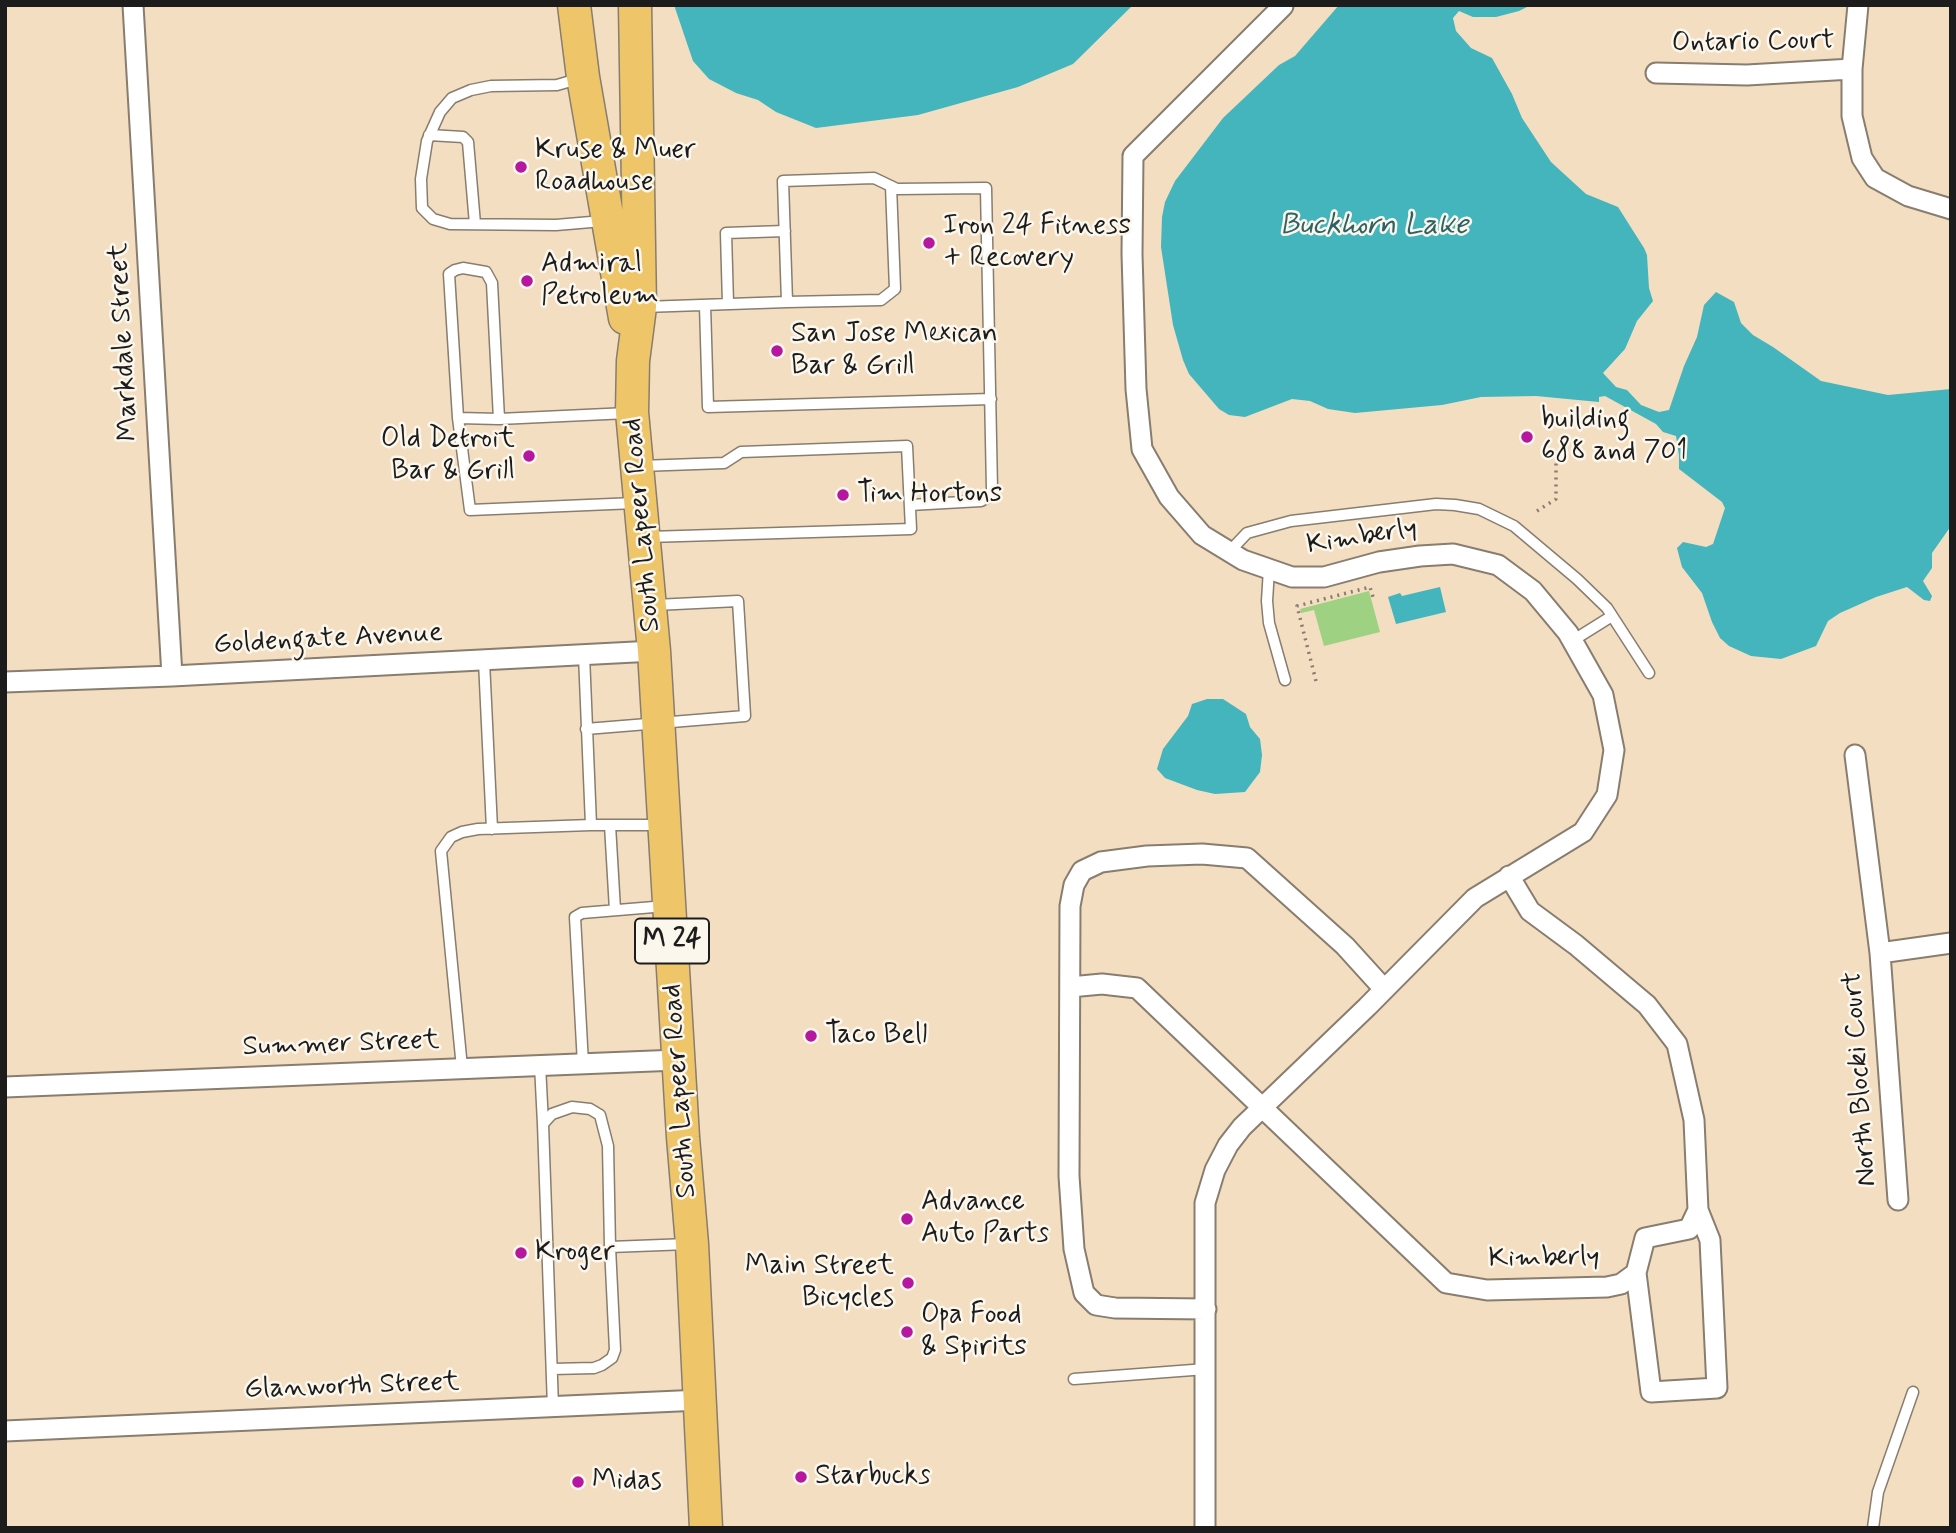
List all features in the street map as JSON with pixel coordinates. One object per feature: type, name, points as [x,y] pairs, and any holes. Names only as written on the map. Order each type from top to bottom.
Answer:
[{"type":"main road","name":"South Lapeer Road","points":[[574,5],[583,77],[633,361]]},
{"type":"main road","name":"South Lapeer Road","points":[[635,5],[640,307],[633,361],[632,412],[654,651],[678,1060],[692,1244],[706,1528]]},
{"type":"street","name":"Markdale Street","points":[[133,5],[172,676]]},
{"type":"street","points":[[1858,5],[1852,69],[1852,116],[1862,158],[1875,178],[1908,196],[1951,209]]},
{"type":"street","name":"Kimberly","points":[[1205,1528],[1205,1203],[1215,1170],[1228,1145],[1263,1107],[1475,898],[1583,832],[1607,795],[1614,750],[1603,695],[1572,641],[1533,592],[1498,565],[1453,554],[1379,562],[1324,577],[1292,577],[1243,560],[1202,535],[1169,497],[1142,449],[1136,389],[1132,254],[1133,156],[1283,6]]},
{"type":"street","name":"Ontario Court","points":[[1656,73],[1747,75],[1852,69]]},
{"type":"street","name":"Goldengate Avenue","points":[[5,681],[172,676],[654,651]]},
{"type":"street","name":"North Blocki Court","points":[[1855,755],[1880,953],[1898,1200]]},
{"type":"street","points":[[1206,1309],[1115,1308],[1096,1305],[1084,1293],[1074,1249],[1069,1176],[1070,906],[1074,885],[1082,872],[1101,862],[1202,853],[1247,858],[1345,946],[1384,989]]},
{"type":"street","points":[[1509,876],[1530,911],[1576,945],[1647,1005],[1677,1044],[1694,1120],[1698,1210],[1710,1240],[1717,1388],[1651,1392],[1636,1273]]},
{"type":"street","points":[[1880,953],[1951,943]]},
{"type":"street","points":[[1070,987],[1102,984],[1137,988],[1263,1107]]},
{"type":"street","name":"Summer Street","points":[[5,1087],[678,1060]]},
{"type":"street","name":"Kimberly","points":[[1263,1107],[1446,1283],[1487,1290],[1607,1287],[1621,1284],[1636,1273],[1645,1238],[1689,1229],[1698,1210]]},
{"type":"street","name":"Glanworth Street","points":[[5,1430],[701,1400]]},
{"type":"lane","points":[[583,77],[556,85],[491,86],[452,98],[440,112],[429,135],[421,179],[422,208],[433,219],[450,224],[556,225],[607,220]]},
{"type":"lane","points":[[429,135],[463,137],[468,142],[475,224]]},
{"type":"lane","points":[[787,302],[783,181],[874,178],[897,189],[986,188],[992,490],[987,500],[910,505]]},
{"type":"lane","points":[[640,307],[881,300],[895,289],[891,186]]},
{"type":"lane","points":[[728,304],[726,233],[785,231]]},
{"type":"lane","points":[[499,419],[492,283],[486,272],[463,268],[449,274],[458,418],[470,510],[640,503]]},
{"type":"lane","points":[[705,305],[708,407],[991,399]]},
{"type":"lane","points":[[458,418],[499,419],[632,412]]},
{"type":"lane","points":[[637,466],[724,463],[741,452],[907,446],[911,529],[643,537]]},
{"type":"lane","points":[[1229,552],[1247,533],[1291,521],[1436,504],[1479,509],[1514,526],[1577,579],[1612,616],[1649,673]]},
{"type":"lane","points":[[1269,569],[1269,623],[1285,680]]},
{"type":"lane","points":[[586,729],[745,716],[738,601],[650,606]]},
{"type":"lane","points":[[1572,641],[1612,616]]},
{"type":"lane","points":[[584,655],[591,825]]},
{"type":"lane","points":[[484,661],[492,829]]},
{"type":"lane","points":[[462,1068],[441,851],[451,836],[492,829],[664,824]]},
{"type":"lane","points":[[610,825],[615,911]]},
{"type":"lane","points":[[583,1063],[575,917],[582,913],[670,906]]},
{"type":"lane","points":[[540,1065],[553,1407]]},
{"type":"lane","points":[[543,1125],[552,1114],[572,1107],[590,1109],[600,1115],[608,1146],[615,1350],[612,1358],[594,1368],[552,1369]]},
{"type":"lane","points":[[610,1247],[692,1244]]},
{"type":"lane","points":[[1074,1379],[1207,1369]]},
{"type":"lane","points":[[1873,1528],[1878,1492],[1913,1392]]},
{"type":"path","points":[[1537,511],[1556,499],[1556,460]]},
{"type":"path","points":[[1316,681],[1297,606],[1370,587],[1373,597]]},
{"type":"green space","points":[[1369,591],[1380,632],[1324,646],[1314,610],[1301,613],[1300,609]]},
{"type":"water","points":[[674,5],[1133,5],[1073,64],[1018,87],[918,115],[816,128],[776,112],[758,100],[736,93],[709,79],[693,61]]},
{"type":"water","name":"Buckhorn Lake","points":[[1339,5],[1531,5],[1496,17],[1473,17],[1459,11],[1453,18],[1456,31],[1471,48],[1492,58],[1522,118],[1551,162],[1586,194],[1618,207],[1644,248],[1653,301],[1637,321],[1625,349],[1603,373],[1616,387],[1627,390],[1641,405],[1659,412],[1669,410],[1697,337],[1704,305],[1716,292],[1734,302],[1741,323],[1753,335],[1821,381],[1888,395],[1951,389],[1951,526],[1932,553],[1932,568],[1923,581],[1932,596],[1930,601],[1924,600],[1907,587],[1876,597],[1828,621],[1816,646],[1781,659],[1751,656],[1729,646],[1720,638],[1702,593],[1682,567],[1677,548],[1683,542],[1706,547],[1713,544],[1725,508],[1722,502],[1679,469],[1676,436],[1663,432],[1656,424],[1605,396],[1599,397],[1599,402],[1536,396],[1481,397],[1442,405],[1355,413],[1292,399],[1245,417],[1229,415],[1219,409],[1189,374],[1173,325],[1161,247],[1165,202],[1175,181],[1223,118],[1279,65],[1295,56]]},
{"type":"water","points":[[1440,587],[1446,612],[1396,624],[1388,597]]},
{"type":"water","points":[[1207,699],[1223,699],[1246,714],[1250,727],[1260,739],[1260,772],[1245,792],[1215,794],[1197,790],[1165,778],[1157,769],[1163,749],[1188,716],[1192,704]]},
{"type":"place","name":"Kruse & Muer Roadhouse","points":[[521,167]]},
{"type":"place","name":"Iron 24 Fitness + Recovery","points":[[929,243]]},
{"type":"place","name":"Admiral Petroleum","points":[[527,281]]},
{"type":"place","name":"San Jose Mexican Bar & Grill","points":[[777,351]]},
{"type":"place","name":"building 688 and 701","points":[[1527,437]]},
{"type":"place","name":"Old Detroit Bar & Grill","points":[[529,456]]},
{"type":"place","name":"Tim Hortons","points":[[843,495]]},
{"type":"place","name":"Taco Bell","points":[[811,1036]]},
{"type":"place","name":"Advance Auto Parts","points":[[907,1219]]},
{"type":"place","name":"Kroger","points":[[521,1253]]},
{"type":"place","name":"Main Street Bicycles","points":[[908,1283]]},
{"type":"place","name":"Opa Food & Spirits","points":[[907,1332]]},
{"type":"place","name":"Starbucks","points":[[801,1477]]},
{"type":"place","name":"Midas","points":[[578,1482]]}]
